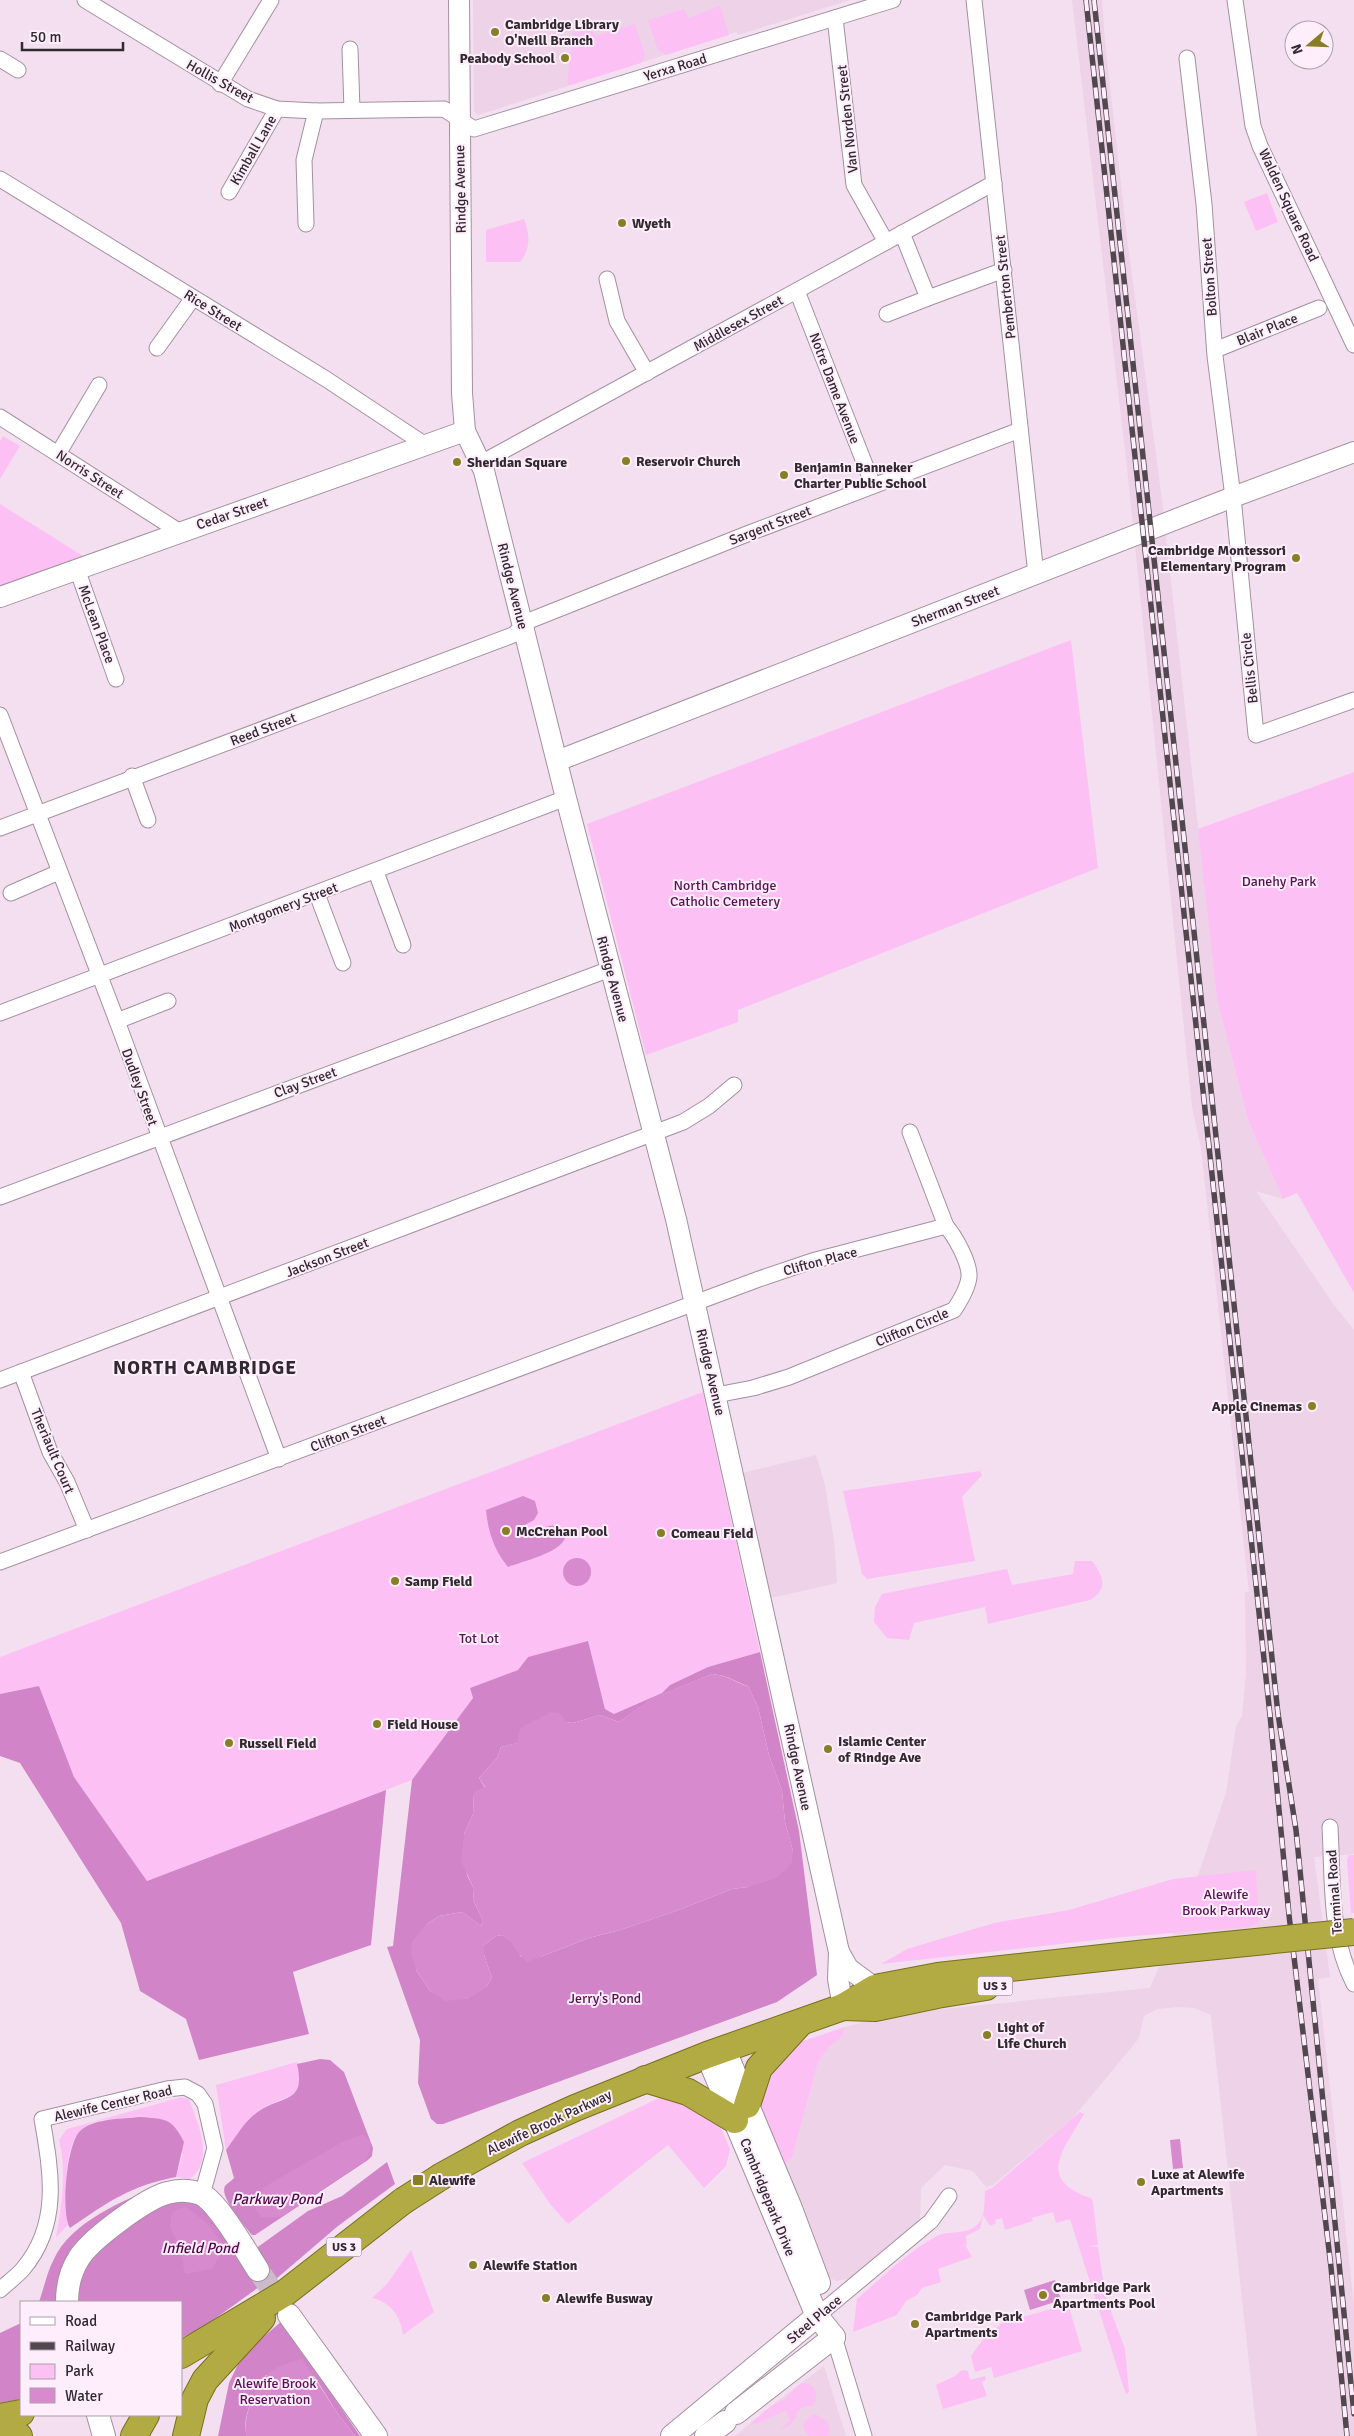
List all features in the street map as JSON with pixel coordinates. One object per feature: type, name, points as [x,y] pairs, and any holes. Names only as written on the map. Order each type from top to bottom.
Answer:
[{"type":"highway","name":"Alewife Brook Parkway","points":[[844,2006],[875,2008],[970,1990],[1354,1932]]},
{"type":"highway","name":"Alewife Brook Parkway","points":[[182,2355],[237,2331],[287,2304],[403,2200],[520,2133],[645,2079],[844,2006],[874,1988],[938,1976],[1354,1949]]},
{"type":"highway","points":[[645,2079],[688,2092],[741,2113],[759,2068],[802,2021]]},
{"type":"highway","name":"Alewife Brook Parkway","points":[[186,2436],[195,2399],[202,2384],[237,2331]]},
{"type":"highway","points":[[182,2374],[237,2331]]},
{"type":"highway","points":[[206,2436],[213,2397],[221,2373],[233,2352],[237,2331]]},
{"type":"highway","points":[[0,2417],[20,2413]]},
{"type":"highway","points":[[134,2436],[145,2416]]},
{"type":"highway","points":[[0,2430],[19,2436]]},
{"type":"main road","name":"Cambridgepark Drive","points":[[715,2052],[741,2113],[790,2206],[823,2312],[834,2337]]},
{"type":"main road","points":[[68,2301],[68,2286],[75,2265],[97,2238],[166,2193],[179,2190],[202,2195],[218,2210],[258,2270]]},
{"type":"main road","points":[[287,2304],[376,2436]]},
{"type":"main road","name":"Steel Place","points":[[672,2436],[823,2312]]},
{"type":"main road","name":"Steel Place","points":[[706,2436],[834,2337]]},
{"type":"main road","points":[[98,2416],[104,2436]]},
{"type":"street","name":"Hollis Street","points":[[85,0],[220,84],[248,99],[278,109],[316,111],[444,109],[459,118]]},
{"type":"street","points":[[220,84],[271,0]]},
{"type":"street","name":"Rindge Avenue","points":[[459,0],[462,393],[465,431],[481,463],[696,1302],[839,1952],[838,1979],[844,2006]]},
{"type":"street","name":"Yerxa Road","points":[[459,118],[474,129],[893,0]]},
{"type":"street","name":"Pemberton Street","points":[[974,0],[1036,574]]},
{"type":"street","name":"Walden Square Road","points":[[1235,0],[1254,126],[1262,150],[1354,345]]},
{"type":"street","name":"Van Norden Street","points":[[835,18],[854,184],[886,242]]},
{"type":"street","points":[[350,49],[352,110]]},
{"type":"street","name":"Bolton Street","points":[[1187,58],[1204,204],[1215,350],[1233,497]]},
{"type":"street","points":[[0,59],[18,70]]},
{"type":"street","name":"Kimball Lane","points":[[229,192],[278,109]]},
{"type":"street","points":[[306,224],[304,160],[316,111]]},
{"type":"street","name":"Rice Street","points":[[0,179],[326,379],[424,444]]},
{"type":"street","name":"Middlesex Street","points":[[481,463],[994,183]]},
{"type":"street","points":[[902,233],[928,298]]},
{"type":"street","points":[[887,314],[1004,270]]},
{"type":"street","points":[[607,279],[617,321],[647,373]]},
{"type":"street","name":"Notre Dame Avenue","points":[[797,291],[873,485]]},
{"type":"street","points":[[157,348],[193,298]]},
{"type":"street","name":"Blair Place","points":[[1215,350],[1319,308]]},
{"type":"street","points":[[58,454],[100,384]]},
{"type":"street","name":"Norris Street","points":[[0,417],[180,532]]},
{"type":"street","name":"Sargent Street","points":[[524,627],[540,617],[873,485],[1020,430]]},
{"type":"street","name":"Cedar Street","points":[[0,597],[424,444],[465,431]]},
{"type":"street","name":"Sherman Street","points":[[557,761],[1233,497],[1354,452]]},
{"type":"street","name":"Bellis Circle","points":[[1233,497],[1256,735],[1354,700]]},
{"type":"street","name":"McLean Place","points":[[77,569],[116,679]]},
{"type":"street","name":"Reed Street","points":[[0,828],[132,776],[513,635],[524,627]]},
{"type":"street","name":"Dudley Street","points":[[0,715],[36,814],[117,1021],[279,1459]]},
{"type":"street","points":[[132,776],[148,820]]},
{"type":"street","name":"Montgomery Street","points":[[0,1013],[376,872],[566,798]]},
{"type":"street","points":[[11,893],[59,872]]},
{"type":"street","points":[[376,872],[403,944]]},
{"type":"street","points":[[317,894],[343,963]]},
{"type":"street","name":"Clay Street","points":[[0,1197],[158,1136],[610,969]]},
{"type":"street","points":[[117,1021],[168,1001]]},
{"type":"street","name":"Jackson Street","points":[[0,1380],[654,1133],[702,1111],[734,1085]]},
{"type":"street","name":"Clifton Circle","points":[[716,1395],[753,1388],[789,1377],[954,1310],[969,1276],[956,1238],[946,1226],[910,1132]]},
{"type":"street","name":"Clifton Place","points":[[696,1302],[812,1261],[946,1226]]},
{"type":"street","name":"Clifton Street","points":[[0,1562],[696,1302]]},
{"type":"street","name":"Theriault Court","points":[[21,1372],[50,1452],[67,1482],[87,1530]]},
{"type":"street","name":"Terminal Road","points":[[1330,1827],[1336,1934],[1346,1969],[1354,1984]]},
{"type":"street","name":"Rindge Avenue","points":[[839,1952],[848,1968],[874,1988]]},
{"type":"street","name":"Alewife Center Road","points":[[0,2290],[23,2269],[40,2240],[50,2213],[50,2168],[42,2119],[167,2089],[184,2088],[198,2094],[205,2104],[214,2148],[202,2195]]},
{"type":"street","name":"Steel Place","points":[[823,2312],[931,2221],[949,2196]]},
{"type":"street","name":"Cambridgepark Drive","points":[[834,2337],[864,2436]]},
{"type":"shaded area","name":"Peabody School","points":[[473,0],[850,0],[738,35],[736,32],[478,115],[474,111]]},
{"type":"shaded area","points":[[1072,0],[1102,0],[1127,238],[1162,500],[1217,999],[1248,1120],[1283,1199],[1256,1191],[1334,1305],[1354,1330],[1354,1854],[1314,1857],[1330,1977],[1318,1979],[1354,2305],[1354,2436],[1257,2436],[1211,2015],[1194,2008],[1179,2007],[1157,2009],[1144,2016],[1139,2038],[1073,2118],[993,2185],[986,2187],[973,2171],[945,2165],[921,2188],[920,2219],[916,2227],[851,2278],[836,2281],[827,2276],[781,2165],[792,2158],[818,2062],[829,2047],[842,2037],[845,2027],[894,2014],[1150,1988],[1197,1878],[1226,1793],[1236,1726],[1242,1717],[1246,1674],[1245,1592],[1249,1592],[1201,1148],[1192,1107],[1127,467]]},
{"type":"shaded area","points":[[816,1455],[825,1485],[834,1541],[837,1583],[771,1598],[742,1473]]},
{"type":"shaded area","points":[[824,2366],[846,2436],[735,2436],[771,2406]]},
{"type":"green space","points":[[720,6],[729,35],[666,55],[658,50],[648,20],[684,9],[688,18]]},
{"type":"green space","points":[[635,24],[645,55],[641,63],[570,85],[567,83],[573,33],[592,28],[595,36]]},
{"type":"green space","points":[[1267,193],[1278,222],[1256,231],[1244,202]]},
{"type":"green space","points":[[524,219],[528,247],[520,262],[486,262],[486,230]]},
{"type":"green space","points":[[3,436],[20,446],[0,479],[0,441]]},
{"type":"green space","points":[[0,504],[83,556],[0,586]]},
{"type":"green space","name":"North Cambridge Catholic Cemetery","points":[[1071,640],[1098,868],[738,1010],[738,1022],[646,1055],[587,824]]},
{"type":"green space","name":"Danehy Park","points":[[1354,772],[1354,1293],[1297,1193],[1283,1199],[1248,1120],[1217,999],[1198,829]]},
{"type":"green space","name":"Tot Lot","points":[[703,1392],[760,1652],[708,1667],[670,1685],[662,1693],[614,1714],[605,1709],[599,1685],[528,1657],[518,1670],[470,1688],[473,1698],[412,1780],[147,1881],[74,1777],[39,1686],[0,1694],[0,1657]]},
{"type":"green space","points":[[980,1471],[982,1475],[962,1497],[975,1561],[867,1579],[862,1574],[843,1491]]},
{"type":"green space","points":[[1075,1561],[1092,1561],[1099,1571],[1102,1587],[1096,1596],[1090,1600],[988,1624],[985,1607],[914,1623],[909,1640],[887,1638],[874,1622],[875,1607],[882,1594],[1007,1569],[1012,1585],[1073,1574]]},
{"type":"green space","name":"Jerry's Pond","points":[[588,1641],[605,1709],[614,1714],[662,1693],[670,1685],[708,1667],[760,1652],[799,1831],[817,1975],[777,2002],[443,2124],[437,2124],[431,2119],[418,2083],[420,2040],[387,1947],[393,1946],[412,1780],[473,1698],[470,1688],[518,1670],[528,1657]],"holes":[[[712,1674],[748,1686],[758,1707],[769,1755],[782,1791],[785,1822],[793,1851],[748,1887],[732,1889],[676,1911],[620,1930],[589,1938],[540,1957],[521,1957],[516,1947],[509,1940],[503,1935],[496,1936],[484,1945],[484,1955],[492,1978],[487,1986],[466,1999],[431,1992],[416,1970],[427,1924],[439,1916],[462,1912],[481,1926],[483,1920],[473,1900],[474,1889],[467,1875],[464,1834],[473,1814],[474,1793],[485,1788],[479,1778],[497,1758],[501,1747],[518,1743],[566,1722],[573,1723],[600,1715],[619,1722],[653,1698]]]},
{"type":"green space","points":[[39,1686],[74,1777],[147,1881],[386,1790],[371,1945],[293,1972],[309,2034],[199,2060],[186,2019],[140,1991],[121,1923],[20,1763],[0,1756],[0,1694]]},
{"type":"green space","points":[[1349,1855],[1354,1855],[1354,1913],[1351,1913],[1347,1860]]},
{"type":"green space","name":"Alewife Brook Parkway","points":[[1256,1870],[1259,1923],[1249,1927],[1122,1937],[881,1964],[907,1949],[994,1923],[1069,1910],[1173,1879]]},
{"type":"green space","points":[[845,2027],[842,2037],[829,2047],[818,2062],[792,2158],[781,2165],[761,2109],[758,2090],[791,2045]]},
{"type":"green space","points":[[320,2059],[330,2060],[344,2072],[373,2148],[372,2156],[255,2235],[252,2235],[229,2204],[224,2191],[225,2186],[234,2178],[226,2150],[254,2115],[296,2092],[299,2077],[297,2064]]},
{"type":"green space","points":[[297,2062],[299,2085],[296,2091],[291,2096],[268,2105],[253,2115],[226,2150],[216,2085]]},
{"type":"green space","points":[[182,2097],[189,2100],[200,2130],[203,2152],[202,2162],[198,2171],[190,2179],[176,2177],[183,2154],[140,2117],[94,2122],[83,2129],[75,2139],[70,2152],[66,2183],[68,2225],[56,2237],[62,2201],[63,2176],[59,2140],[67,2129]]},
{"type":"green space","points":[[674,2097],[720,2126],[730,2149],[726,2166],[704,2188],[668,2145],[568,2224],[551,2205],[522,2163],[659,2098]]},
{"type":"green space","points":[[1080,2112],[1084,2114],[1063,2151],[1059,2162],[1059,2173],[1063,2182],[1091,2198],[1093,2202],[1098,2245],[1090,2246],[1098,2247],[1106,2298],[1125,2349],[1129,2392],[1126,2394],[1124,2389],[1070,2219],[1056,2223],[1053,2212],[1032,2218],[1033,2221],[1005,2230],[1002,2218],[995,2220],[996,2223],[990,2226],[983,2215],[980,2229],[966,2236],[967,2246],[964,2243],[972,2257],[938,2269],[941,2282],[922,2288],[917,2295],[906,2301],[897,2315],[853,2332],[857,2299],[924,2243],[945,2233],[962,2232],[978,2224],[983,2213],[985,2191],[992,2188]]},
{"type":"green space","points":[[140,2117],[167,2121],[180,2134],[184,2142],[176,2177],[132,2190],[96,2210],[70,2228],[66,2208],[66,2178],[76,2137],[81,2130],[94,2123]]},
{"type":"green space","points":[[387,2162],[395,2184],[338,2226],[276,2279],[255,2249],[308,2211],[342,2196]]},
{"type":"green space","points":[[159,2187],[106,2217],[83,2236],[67,2260],[58,2301],[39,2301],[54,2259],[72,2234],[99,2214],[130,2198]]},
{"type":"green space","points":[[193,2199],[208,2210],[259,2287],[202,2328],[182,2338],[182,2301],[78,2301],[79,2284],[89,2259],[108,2239],[162,2204]]},
{"type":"green space","points":[[411,2250],[434,2312],[403,2335],[400,2322],[394,2311],[384,2303],[372,2298],[387,2284]]},
{"type":"green space","points":[[1068,2304],[1082,2351],[994,2378],[991,2367],[975,2372],[971,2356],[984,2338],[1002,2323]]},
{"type":"green space","points":[[282,2321],[360,2436],[355,2436],[338,2414],[314,2376],[266,2375],[250,2404],[245,2428],[247,2436],[218,2436],[229,2383],[243,2354]]},
{"type":"green space","points":[[20,2323],[20,2399],[0,2403],[0,2333]]},
{"type":"green space","points":[[962,2370],[968,2371],[970,2380],[985,2376],[986,2380],[982,2382],[987,2396],[943,2409],[936,2385],[955,2376]]},
{"type":"green space","points":[[801,2383],[809,2384],[815,2389],[816,2400],[812,2406],[803,2407],[797,2412],[792,2424],[780,2429],[790,2421],[786,2410],[754,2425],[752,2422],[771,2406],[785,2399]]},
{"type":"green space","points":[[815,2414],[828,2423],[830,2433],[828,2436],[809,2436],[806,2433],[804,2423]]},
{"type":"water","name":"McCrehan Pool","points":[[523,1496],[535,1501],[538,1513],[534,1520],[523,1526],[524,1532],[527,1534],[544,1527],[555,1526],[563,1531],[565,1538],[562,1543],[549,1552],[508,1567],[492,1540],[486,1510]]},
{"type":"water","points":[[577,1558],[587,1562],[591,1572],[587,1582],[577,1586],[567,1582],[563,1572],[567,1562]]},
{"type":"water","name":"Jerry's Pond","points":[[712,1674],[723,1676],[748,1686],[758,1707],[769,1755],[782,1791],[785,1822],[793,1851],[792,1862],[788,1868],[775,1879],[748,1887],[732,1889],[676,1911],[620,1930],[589,1938],[527,1962],[507,1938],[503,1935],[496,1936],[484,1945],[484,1955],[492,1978],[487,1986],[466,1999],[445,2001],[431,1992],[416,1970],[411,1953],[412,1942],[427,1924],[439,1916],[462,1912],[481,1926],[483,1920],[473,1900],[474,1889],[461,1861],[464,1834],[473,1814],[474,1792],[485,1787],[479,1778],[497,1758],[501,1747],[517,1743],[520,1728],[552,1712],[560,1713],[566,1722],[573,1723],[600,1715],[619,1722],[652,1698]]},
{"type":"water","name":"Parkway Pond","points":[[363,2134],[370,2141],[370,2152],[365,2161],[284,2215],[261,2217],[255,2208],[255,2201],[266,2186],[342,2142]]},
{"type":"water","points":[[1180,2139],[1183,2168],[1173,2169],[1170,2140]]},
{"type":"water","name":"Infield Pond","points":[[185,2206],[208,2224],[225,2247],[212,2269],[185,2274],[180,2248],[170,2227],[172,2212]]},
{"type":"water","name":"Cambridge Park Apartments Pool","points":[[1055,2280],[1061,2300],[1030,2310],[1024,2290]]},
{"type":"water","points":[[302,2359],[338,2414],[355,2436],[247,2436],[246,2422],[250,2404],[262,2380],[279,2367]]},
{"type":"tunnel","points":[[258,2270],[287,2312]]},
{"type":"railway","points":[[1086,0],[1270,1715],[1289,1915],[1331,2267],[1347,2436]]},
{"type":"railway","points":[[1094,0],[1278,1714],[1296,1830],[1354,2414]]},
{"type":"place","name":"Cambridge Library O'Neill Branch","points":[[495,32]]},
{"type":"place","name":"Peabody School","points":[[565,58]]},
{"type":"place","name":"Wyeth","points":[[622,223]]},
{"type":"place","name":"Reservoir Church","points":[[626,461]]},
{"type":"place","name":"Sheridan Square","points":[[457,462]]},
{"type":"place","name":"Benjamin Banneker Charter Public School","points":[[784,475]]},
{"type":"place","name":"Cambridge Montessori Elementary Program","points":[[1296,558]]},
{"type":"place","name":"Apple Cinemas","points":[[1312,1406]]},
{"type":"place","name":"McCrehan Pool","points":[[506,1531]]},
{"type":"place","name":"Comeau Field","points":[[661,1533]]},
{"type":"place","name":"Samp Field","points":[[395,1581]]},
{"type":"place","name":"Field House","points":[[377,1724]]},
{"type":"place","name":"Russell Field","points":[[229,1743]]},
{"type":"place","name":"Islamic Center of Rindge Ave","points":[[828,1749]]},
{"type":"place","name":"Light of Life Church","points":[[987,2035]]},
{"type":"place","name":"Alewife","points":[[418,2180]]},
{"type":"place","name":"Luxe at Alewife Apartments","points":[[1141,2182]]},
{"type":"place","name":"Alewife Station","points":[[473,2265]]},
{"type":"place","name":"Cambridge Park Apartments Pool","points":[[1043,2295]]},
{"type":"place","name":"Alewife Busway","points":[[546,2298]]},
{"type":"place","name":"Cambridge Park Apartments","points":[[915,2324]]},
{"type":"district","name":"NORTH CAMBRIDGE","points":[[205,1367]]},
{"type":"park label","name":"Alewife Brook Reservation","points":[[275,2392]]}]
